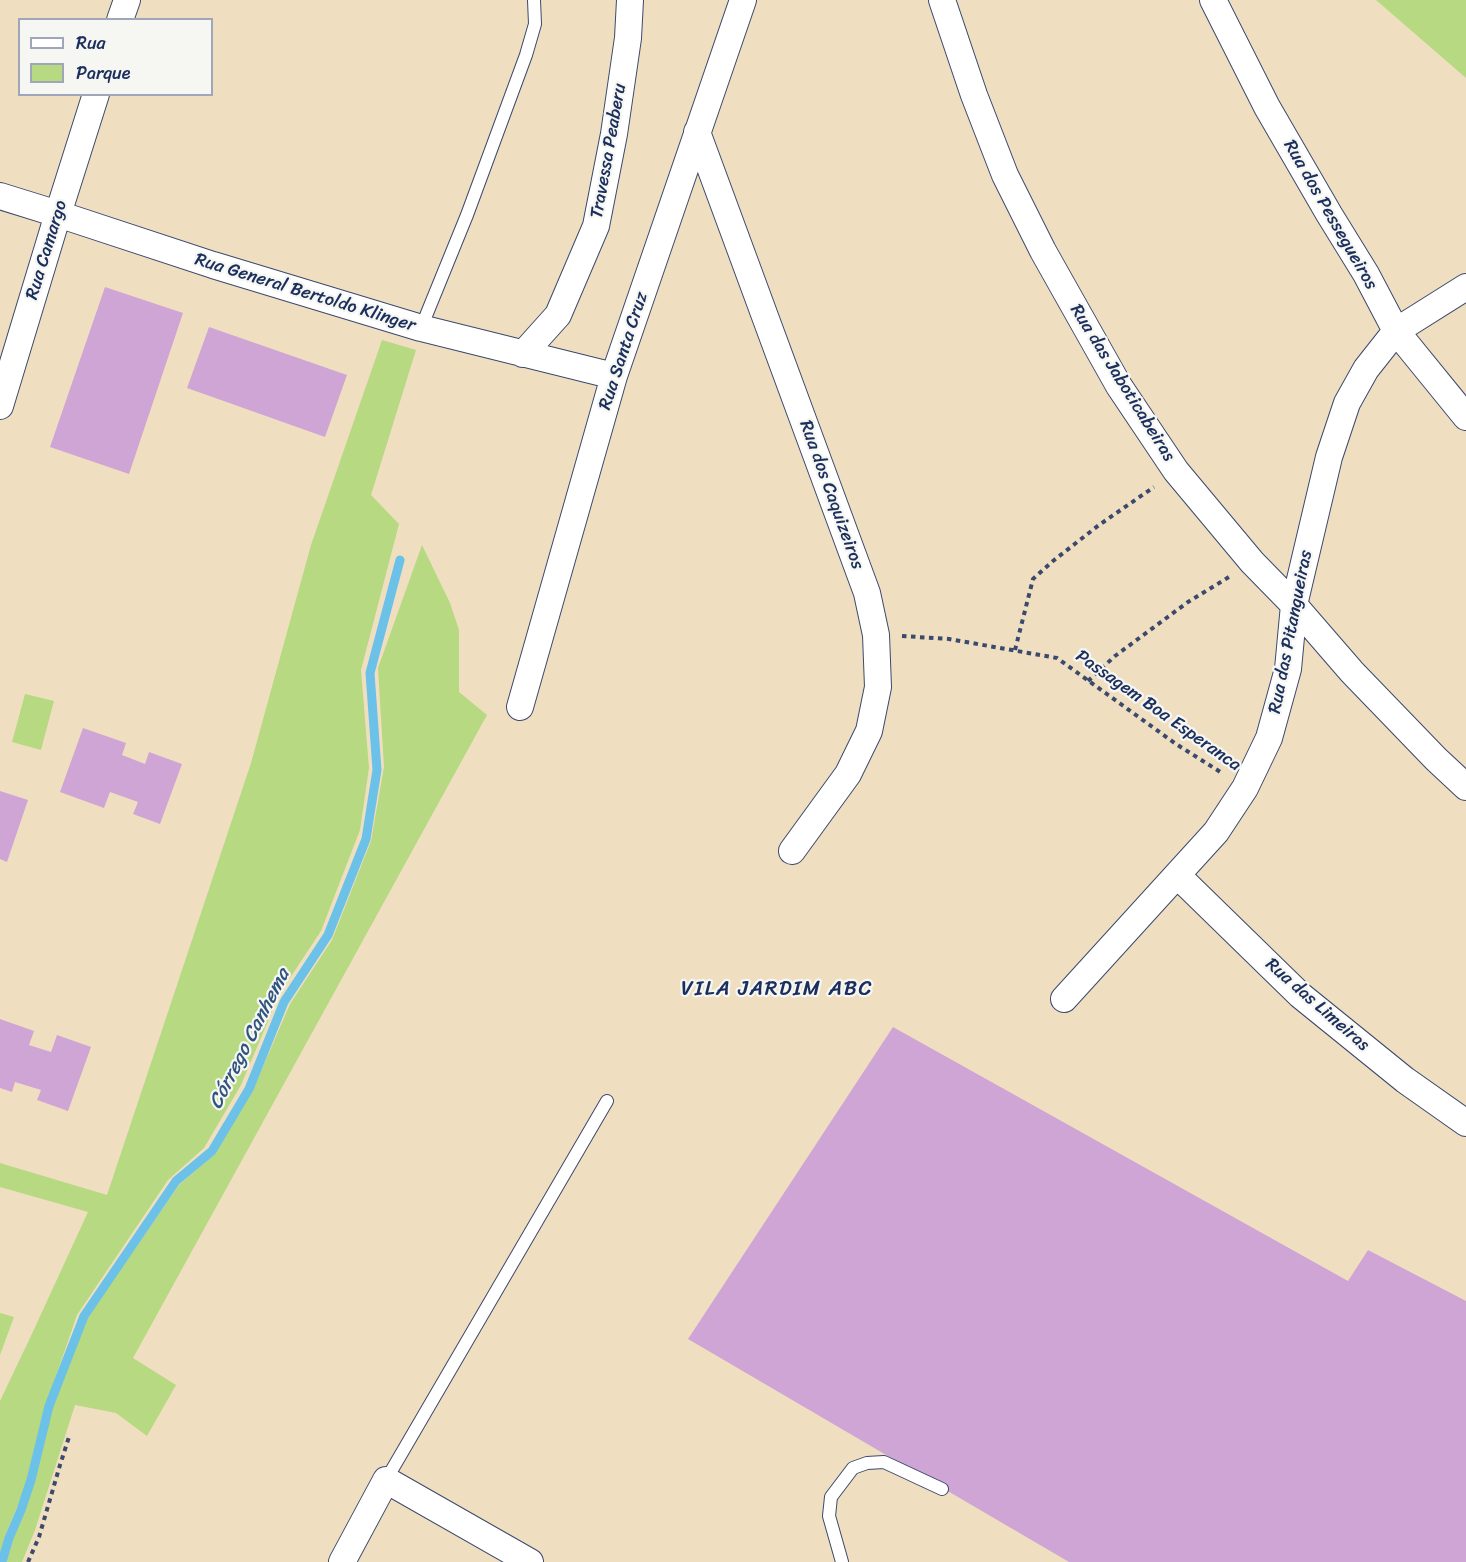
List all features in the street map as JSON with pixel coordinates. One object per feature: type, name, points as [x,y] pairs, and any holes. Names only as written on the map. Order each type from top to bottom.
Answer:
[{"type":"street","points":[[121,18],[127,0]]},
{"type":"street","name":"Travessa Peaberu","points":[[523,354],[558,315],[597,225],[614,134],[628,38],[630,0]]},
{"type":"street","name":"Rua Santa Cruz","points":[[520,706],[614,376],[743,0]]},
{"type":"street","name":"Rua das Jaboticabeiras","points":[[942,0],[974,95],[1005,175],[1043,251],[1119,386],[1176,471],[1252,562],[1294,605],[1352,672],[1466,787]]},
{"type":"street","name":"Rua dos Pessegueiros","points":[[1214,0],[1267,107],[1366,274],[1396,331],[1466,417]]},
{"type":"street","name":"Rua Camargo","points":[[0,406],[95,96]]},
{"type":"street","name":"Rua dos Caquizeiros","points":[[697,132],[867,593],[876,635],[878,687],[869,731],[848,774],[792,851]]},
{"type":"street","name":"Rua General Bertoldo Klinger","points":[[0,196],[213,265],[421,328],[614,376]]},
{"type":"street","name":"Rua das Pitangueiras","points":[[1064,999],[1216,832],[1245,788],[1269,738],[1288,669],[1294,605],[1329,457],[1347,403],[1366,369],[1396,331],[1466,286]]},
{"type":"street","name":"Rua das Limeiras","points":[[1177,875],[1300,994],[1405,1080],[1466,1123]]},
{"type":"street","points":[[342,1562],[386,1480],[530,1562]]},
{"type":"lane","points":[[421,328],[467,215],[526,55],[535,24],[534,0]]},
{"type":"lane","points":[[386,1480],[607,1101]]},
{"type":"lane","points":[[842,1562],[829,1516],[831,1497],[853,1468],[867,1463],[884,1462],[942,1489]]},
{"type":"path","points":[[1015,650],[1033,579],[1099,525],[1176,471]]},
{"type":"path","points":[[1088,681],[1115,656],[1188,602],[1252,562]]},
{"type":"path","name":"Passagem Boa Esperanca","points":[[876,635],[949,639],[1057,658],[1176,744],[1245,788]]},
{"type":"path","points":[[28,1562],[39,1536],[69,1437]]},
{"type":"green space","points":[[1376,0],[1466,0],[1466,78]]},
{"type":"green space","points":[[382,340],[416,350],[371,495],[399,524],[361,670],[369,768],[360,830],[321,931],[280,993],[241,1085],[204,1148],[168,1180],[77,1315],[46,1405],[28,1481],[5,1536],[0,1556],[0,1401],[88,1212],[0,1187],[0,1163],[107,1195],[251,763],[311,545]]},
{"type":"green space","points":[[422,545],[450,603],[459,630],[459,692],[487,715],[133,1358],[176,1385],[147,1436],[116,1413],[75,1405],[35,1530],[22,1562],[6,1562],[35,1480],[52,1406],[88,1317],[179,1185],[215,1154],[252,1092],[290,1004],[332,940],[371,841],[384,767],[378,668]]},
{"type":"green space","points":[[25,694],[54,701],[41,750],[12,742]]},
{"type":"green space","points":[[0,1313],[14,1317],[0,1355]]},
{"type":"building","points":[[105,287],[183,313],[129,474],[50,447]]},
{"type":"building","points":[[209,327],[347,375],[325,437],[187,388]]},
{"type":"building","points":[[83,728],[126,743],[122,755],[145,764],[149,752],[182,764],[160,824],[133,814],[138,802],[110,792],[104,808],[60,792]]},
{"type":"building","points":[[0,791],[28,800],[7,862],[0,859]]},
{"type":"building","points":[[0,1019],[34,1031],[29,1045],[51,1052],[57,1035],[91,1047],[68,1111],[37,1100],[41,1090],[15,1082],[12,1092],[0,1088]]},
{"type":"building","points":[[893,1027],[1348,1281],[1368,1250],[1466,1301],[1466,1562],[1069,1562],[688,1339]]},
{"type":"waterway","name":"Córrego Canhema","points":[[2,1562],[31,1480],[49,1406],[84,1316],[176,1181],[212,1151],[249,1089],[284,1002],[328,935],[366,839],[377,770],[370,673],[400,560]]},
{"type":"district","name":"VILA JARDIM ABC","points":[[777,990]]}]
